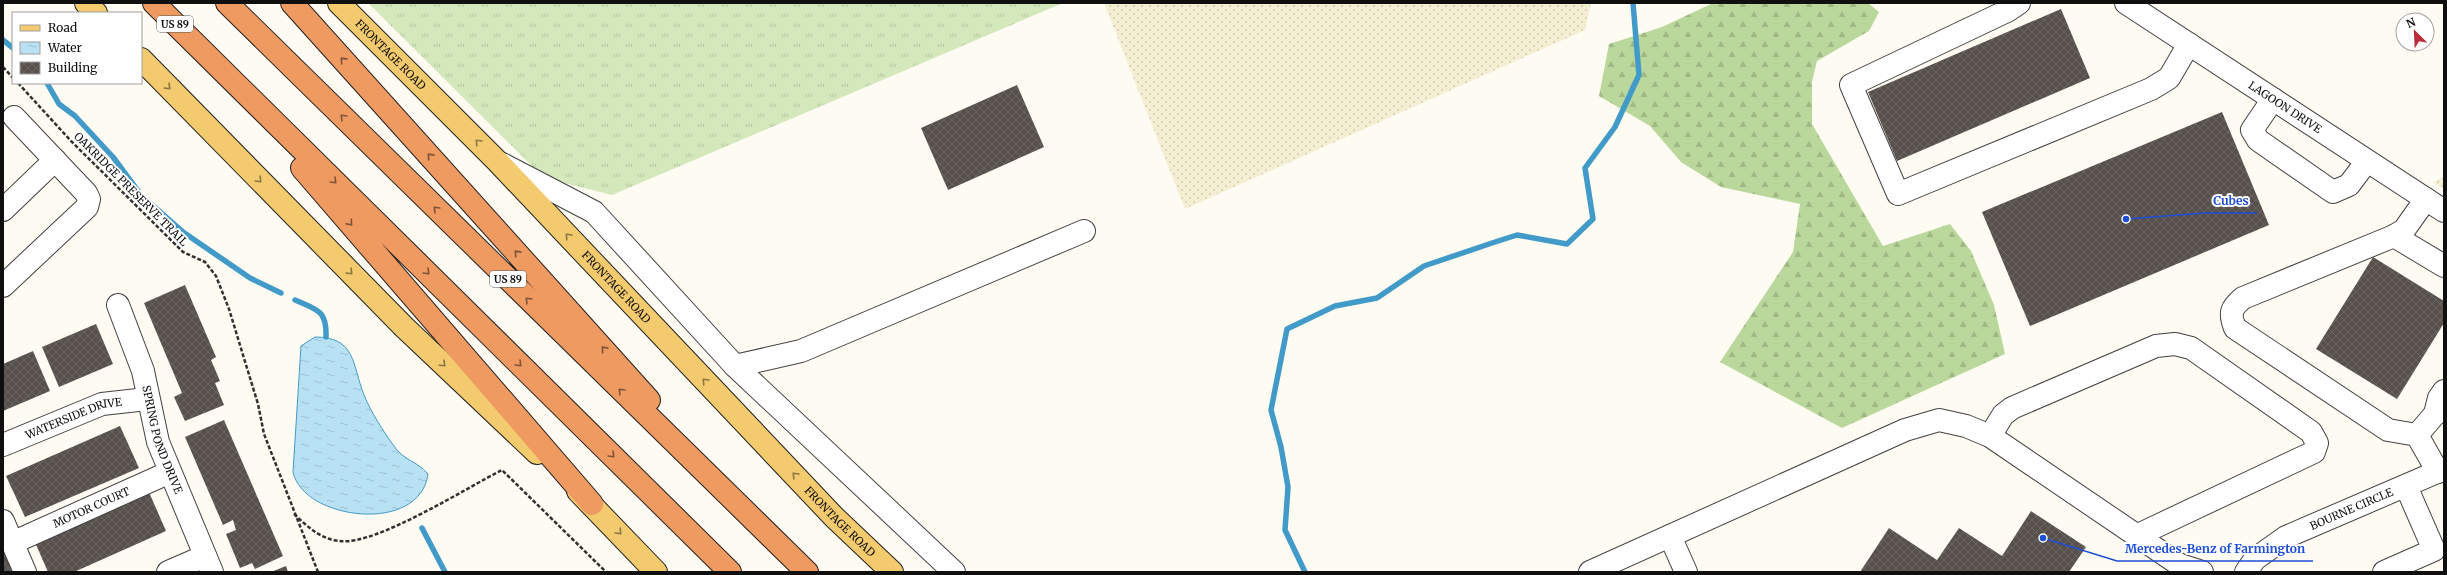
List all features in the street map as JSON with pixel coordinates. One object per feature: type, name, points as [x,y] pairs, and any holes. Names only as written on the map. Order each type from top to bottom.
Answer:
[{"type":"highway","name":"US 89","points":[[154,3],[730,572]]},
{"type":"highway","name":"US 89","points":[[227,3],[807,572]]},
{"type":"highway","points":[[292,3],[789,555]]},
{"type":"highway","points":[[197,46],[592,504]]},
{"type":"main road","points":[[86,3],[95,12]]},
{"type":"main road","name":"FRONTAGE ROAD","points":[[339,3],[497,161],[834,517],[892,572]]},
{"type":"main road","points":[[142,60],[404,327],[592,504],[656,572]]},
{"type":"street","points":[[2019,3],[2007,11],[1851,85],[1898,194],[2150,89],[2169,78],[2189,44]]},
{"type":"street","name":"LAGOON DRIVE","points":[[2126,3],[2444,211]]},
{"type":"street","points":[[2273,100],[2252,130],[2258,140],[2333,192],[2349,185],[2367,161]]},
{"type":"street","points":[[3,286],[87,207],[89,199],[86,193],[55,160],[7,116]]},
{"type":"street","points":[[3,210],[55,160]]},
{"type":"street","points":[[497,161],[594,212],[734,366],[954,572]]},
{"type":"street","points":[[2426,199],[2404,230],[2394,236],[2243,298],[2233,307],[2230,316],[2234,328],[2388,430],[2417,436],[2441,471]]},
{"type":"street","points":[[734,366],[801,351],[1084,231]]},
{"type":"street","points":[[2394,236],[2444,266]]},
{"type":"street","name":"SPRING POND DRIVE","points":[[118,305],[143,371],[158,442],[209,564]]},
{"type":"street","points":[[1990,436],[2003,415],[2012,408],[2156,346],[2175,344],[2191,348],[2311,432],[2317,443],[2314,452],[2136,536]]},
{"type":"street","points":[[2417,436],[2440,412],[2439,398],[2444,391]]},
{"type":"street","name":"WATERSIDE DRIVE","points":[[3,445],[102,404],[148,400]]},
{"type":"street","points":[[1590,572],[1905,430],[1939,420],[1966,426],[1990,436],[2136,536],[2175,568],[2202,572]]},
{"type":"street","name":"BOURNE CIRCLE","points":[[2246,572],[2255,558],[2286,537],[2441,471]]},
{"type":"street","name":"MOTOR COURT","points":[[12,543],[170,472]]},
{"type":"street","points":[[2384,572],[2434,550],[2406,486]]},
{"type":"street","points":[[3,521],[25,572]]},
{"type":"street","points":[[1670,536],[1686,572]]},
{"type":"street","points":[[168,572],[209,564]]},
{"type":"path","points":[[3,67],[12,77]]},
{"type":"path","name":"OAKRIDGE PRESERVE TRAIL","points":[[19,84],[71,141],[183,252],[205,262],[216,276],[229,309],[258,404],[264,434],[292,512],[318,572]]},
{"type":"path","name":"OAKRIDGE PRESERVE TRAIL","points":[[292,512],[315,534],[341,542],[363,538],[389,530],[502,470],[606,572]]},
{"type":"shaded area","points":[[1104,3],[1591,3],[1585,30],[1185,209]]},
{"type":"shaded area","points":[[2444,177],[2444,189],[2433,182]]},
{"type":"green space","points":[[368,3],[1063,3],[612,195],[544,178]]},
{"type":"green space","points":[[1713,3],[1868,3],[1879,12],[1869,31],[1817,61],[1812,82],[1812,124],[1883,246],[1950,224],[1971,251],[1994,305],[2005,354],[1842,428],[1720,362],[1793,252],[1800,204],[1721,187],[1681,162],[1650,126],[1599,96],[1609,44],[1662,27]]},
{"type":"water","points":[[315,337],[328,338],[345,347],[354,363],[364,395],[382,428],[402,455],[424,469],[428,474],[420,493],[405,506],[384,513],[361,514],[338,510],[317,501],[301,488],[293,472],[301,346]]},
{"type":"building","points":[[2061,9],[2090,78],[1897,161],[1868,92]]},
{"type":"building","points":[[1017,85],[1044,147],[948,190],[921,128]]},
{"type":"building","points":[[2222,112],[2269,225],[2030,326],[1982,212]]},
{"type":"building","points":[[2373,257],[2444,301],[2444,323],[2397,399],[2316,349]]},
{"type":"building","points":[[185,285],[216,357],[211,360],[220,381],[215,383],[224,405],[185,421],[174,397],[182,393],[144,303]]},
{"type":"building","points":[[96,324],[113,364],[59,387],[42,347]]},
{"type":"building","points":[[33,351],[50,391],[3,411],[3,364]]},
{"type":"building","points":[[224,420],[283,556],[255,569],[252,563],[240,568],[226,534],[236,530],[233,520],[223,525],[185,437]]},
{"type":"building","points":[[120,426],[139,468],[25,517],[6,476]]},
{"type":"building","points":[[148,490],[166,531],[74,572],[48,572],[34,540]]},
{"type":"building","points":[[2031,511],[2086,547],[2069,572],[1860,572],[1889,528],[1937,560],[1959,528],[2002,556]]},
{"type":"building","points":[[3,549],[13,572],[3,572]]},
{"type":"building","points":[[286,566],[288,572],[271,572]]},
{"type":"waterway","points":[[1305,572],[1285,530],[1288,487],[1281,447],[1271,410],[1287,329],[1335,306],[1377,298],[1424,266],[1517,235],[1567,244],[1593,219],[1585,168],[1615,127],[1639,75],[1633,3]]},
{"type":"waterway","points":[[3,40],[12,47]]},
{"type":"waterway","points":[[48,84],[59,104],[75,116],[113,157],[141,195],[183,232],[250,278],[281,293]]},
{"type":"waterway","points":[[295,300],[319,312],[325,321],[326,337]]},
{"type":"waterway","points":[[422,528],[445,572]]},
{"type":"place","name":"Cubes","points":[[2126,219]]},
{"type":"place","name":"Mercedes-Benz of Farmington","points":[[2043,538]]}]
